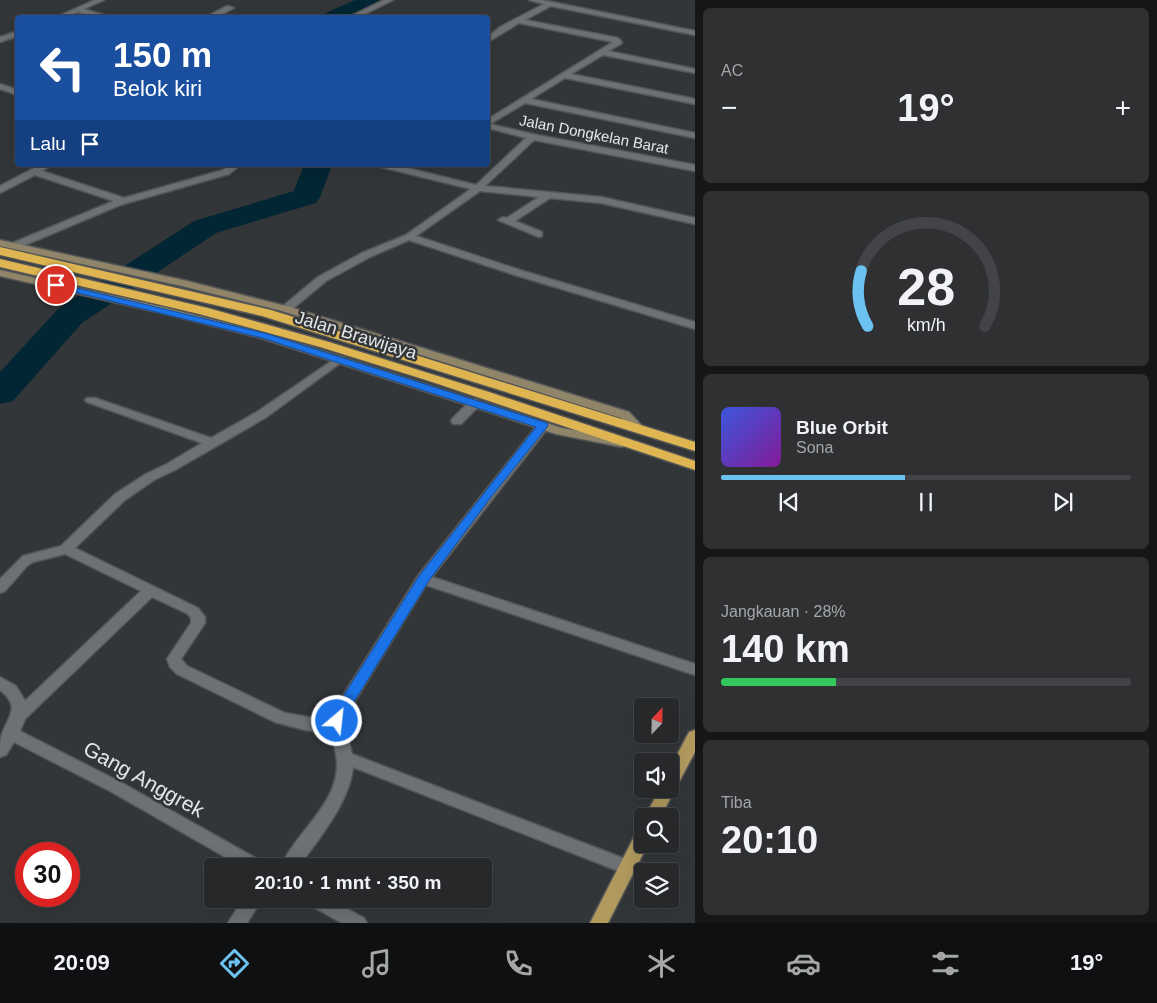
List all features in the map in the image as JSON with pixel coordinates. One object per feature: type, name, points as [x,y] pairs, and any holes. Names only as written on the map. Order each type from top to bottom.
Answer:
[{"type":"highway","name":"Jalan Brawijaya","points":[[0,251],[177,298],[269,332],[425,376],[694,466]]},
{"type":"highway","name":"Jalan Brawijaya","points":[[0,263],[21,273],[266,313],[326,330],[694,447]]},
{"type":"main road","points":[[679,766],[694,736]]},
{"type":"main road","points":[[599,923],[635,853]]},
{"type":"street","points":[[66,15],[101,0]]},
{"type":"street","points":[[357,15],[390,0]]},
{"type":"street","points":[[532,0],[694,33]]},
{"type":"street","points":[[490,39],[550,4]]},
{"type":"street","points":[[214,15],[230,8]]},
{"type":"street","points":[[78,10],[98,15]]},
{"type":"street","points":[[490,121],[618,43],[618,41],[518,21]]},
{"type":"street","points":[[0,40],[15,34]]},
{"type":"street","points":[[601,52],[694,71]]},
{"type":"street","points":[[563,75],[694,102]]},
{"type":"street","points":[[0,86],[15,92]]},
{"type":"street","points":[[524,100],[694,136]]},
{"type":"street","name":"Jalan Dongkelan Barat","points":[[490,126],[532,137],[694,168]]},
{"type":"street","points":[[286,308],[322,279],[366,255],[409,237],[478,188],[532,137]]},
{"type":"street","points":[[0,190],[43,167]]},
{"type":"street","points":[[14,246],[123,201],[226,172],[233,167]]},
{"type":"street","points":[[392,167],[478,188],[601,200],[694,221]]},
{"type":"street","points":[[34,172],[123,201]]},
{"type":"street","points":[[539,234],[504,220],[548,195]]},
{"type":"street","points":[[409,237],[519,273],[694,326]]},
{"type":"street","points":[[0,243],[52,255],[177,298],[286,308],[625,415],[639,429]]},
{"type":"street","points":[[0,273],[21,273]]},
{"type":"street","points":[[269,332],[339,359],[543,426],[636,446]]},
{"type":"street","points":[[0,588],[22,563],[28,559],[66,549],[120,497],[150,477],[261,415],[339,359]]},
{"type":"street","points":[[91,400],[212,442]]},
{"type":"street","points":[[457,421],[475,403]]},
{"type":"street","points":[[295,858],[336,796],[343,780],[346,758],[340,744],[337,728],[339,714],[423,579],[543,426]]},
{"type":"street","points":[[66,549],[193,612],[198,617],[198,623],[174,658],[174,663],[182,670],[281,718],[305,724],[337,728]]},
{"type":"street","points":[[423,579],[694,670]]},
{"type":"street","points":[[0,751],[20,715],[150,591]]},
{"type":"street","points":[[0,682],[15,695],[20,706],[20,715]]},
{"type":"street","name":"Gang Anggrek","points":[[10,733],[116,787],[241,858]]},
{"type":"street","points":[[346,758],[628,867]]},
{"type":"street","points":[[237,923],[247,908]]},
{"type":"street","points":[[330,908],[358,923]]},
{"type":"waterway","points":[[340,15],[373,0]]},
{"type":"waterway","points":[[0,393],[70,316],[205,227],[306,197],[317,167]]},
{"type":"route","points":[[56,285],[265,336],[543,426],[534,435],[423,579],[339,714],[337,721]]}]
